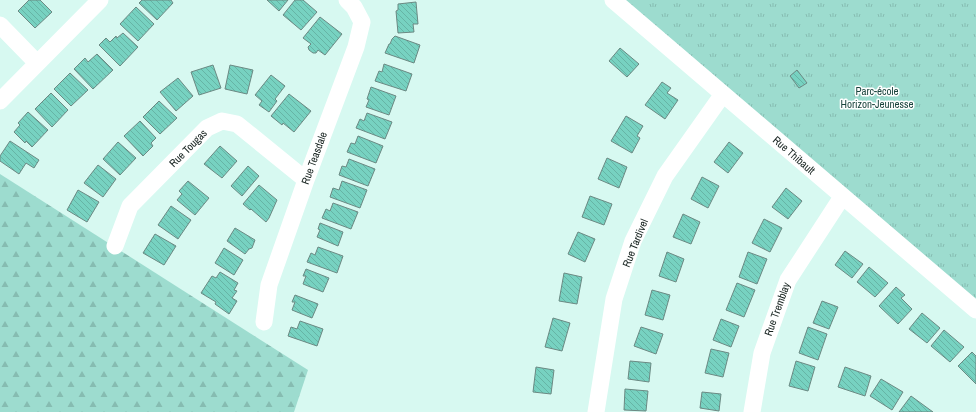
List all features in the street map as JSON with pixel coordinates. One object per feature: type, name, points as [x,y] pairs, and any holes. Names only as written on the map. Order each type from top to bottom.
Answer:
[{"type":"street","points":[[0,101],[100,0]]},
{"type":"street","name":"Rue Teasdale","points":[[264,322],[269,285],[306,180],[356,47],[362,22],[354,6],[347,0]]},
{"type":"street","name":"Rue Thibault","points":[[613,0],[976,310]]},
{"type":"street","points":[[0,25],[37,64]]},
{"type":"street","name":"Rue Tardivel","points":[[596,412],[614,299],[633,241],[666,176],[723,94]]},
{"type":"street","name":"Rue Tougas","points":[[115,246],[130,206],[207,128],[222,121],[237,124],[306,180]]},
{"type":"street","name":"Rue Tremblay","points":[[757,411],[762,353],[788,280],[842,197]]},
{"type":"green space","name":"Parc-école Horizon-Jeunesse","points":[[613,0],[976,0],[976,310]]},
{"type":"green space","points":[[0,174],[308,370],[294,412],[0,412]]},
{"type":"building","points":[[29,0],[40,0],[52,12],[35,28],[18,11]]},
{"type":"building","points":[[142,0],[171,0],[173,3],[157,20],[139,3]]},
{"type":"building","points":[[267,0],[288,0],[279,11]]},
{"type":"building","points":[[295,0],[303,0],[317,12],[301,30],[283,15]]},
{"type":"building","points":[[416,2],[418,24],[413,24],[414,32],[398,33],[396,11],[398,10],[398,4]]},
{"type":"building","points":[[136,7],[154,24],[138,41],[120,24]]},
{"type":"building","points":[[320,17],[342,34],[325,55],[318,50],[316,53],[313,53],[309,50],[308,47],[311,44],[303,38]]},
{"type":"building","points":[[123,33],[138,47],[120,66],[99,45],[106,38],[110,42],[116,36],[117,38]]},
{"type":"building","points":[[395,36],[420,45],[414,63],[385,53]]},
{"type":"building","points":[[620,48],[639,64],[627,77],[609,61]]},
{"type":"building","points":[[97,54],[113,70],[93,89],[74,69],[85,58],[88,62]]},
{"type":"building","points":[[384,64],[412,74],[406,91],[375,81],[379,71],[382,72]]},
{"type":"building","points":[[213,65],[221,88],[199,95],[191,72]]},
{"type":"building","points":[[230,65],[253,70],[247,94],[225,89]]},
{"type":"building","points":[[797,70],[807,83],[799,88],[790,76]]},
{"type":"building","points":[[70,73],[88,90],[71,106],[54,89]]},
{"type":"building","points":[[271,75],[285,86],[275,99],[277,101],[269,112],[259,105],[262,101],[255,95]]},
{"type":"building","points":[[178,78],[193,96],[176,111],[160,92]]},
{"type":"building","points":[[662,82],[671,88],[667,93],[678,100],[665,119],[645,105]]},
{"type":"building","points":[[371,87],[396,96],[389,115],[366,107],[369,100],[367,99]]},
{"type":"building","points":[[51,93],[68,110],[52,127],[35,109]]},
{"type":"building","points":[[289,94],[311,111],[294,132],[271,116]]},
{"type":"building","points":[[159,101],[177,118],[160,134],[143,117]]},
{"type":"building","points":[[28,112],[48,130],[32,147],[26,141],[25,143],[14,132],[20,125],[18,123]]},
{"type":"building","points":[[367,113],[392,122],[385,139],[356,128],[360,119],[364,121]]},
{"type":"building","points":[[626,116],[643,126],[637,136],[640,138],[632,153],[611,141]]},
{"type":"building","points":[[140,121],[156,138],[151,143],[153,146],[143,156],[124,136]]},
{"type":"building","points":[[358,136],[383,146],[376,163],[347,152],[351,143],[355,144]]},
{"type":"building","points":[[10,141],[39,160],[34,168],[26,163],[19,174],[0,161],[0,156]]},
{"type":"building","points":[[118,142],[136,158],[120,175],[103,159]]},
{"type":"building","points":[[729,142],[743,153],[728,173],[714,162]]},
{"type":"building","points":[[220,146],[237,161],[222,178],[204,164]]},
{"type":"building","points":[[607,158],[627,167],[619,188],[598,179]]},
{"type":"building","points":[[349,159],[375,169],[368,186],[339,175],[342,166],[346,167]]},
{"type":"building","points":[[98,165],[116,179],[103,197],[84,183]]},
{"type":"building","points":[[248,166],[259,176],[242,196],[231,186]]},
{"type":"building","points":[[702,177],[719,186],[708,208],[691,199]]},
{"type":"building","points":[[188,181],[209,198],[195,215],[177,200],[182,194],[179,191]]},
{"type":"building","points":[[342,181],[367,190],[360,208],[330,197],[333,188],[339,190]]},
{"type":"building","points":[[259,185],[277,200],[266,222],[243,204]]},
{"type":"building","points":[[786,188],[802,201],[788,219],[772,207]]},
{"type":"building","points":[[78,190],[99,202],[87,222],[67,210]]},
{"type":"building","points":[[590,196],[612,204],[604,225],[582,217]]},
{"type":"building","points":[[333,203],[358,212],[351,229],[322,218],[326,209],[330,211]]},
{"type":"building","points":[[171,206],[191,220],[178,239],[158,225]]},
{"type":"building","points":[[683,214],[700,222],[691,244],[673,237]]},
{"type":"building","points":[[764,219],[782,228],[770,252],[752,243]]},
{"type":"building","points":[[320,223],[343,232],[338,246],[317,237],[320,230],[318,229]]},
{"type":"building","points":[[235,228],[255,240],[252,248],[245,254],[227,241]]},
{"type":"building","points":[[578,232],[595,239],[585,262],[568,254]]},
{"type":"building","points":[[155,234],[176,246],[164,265],[143,253]]},
{"type":"building","points":[[318,247],[343,256],[337,273],[307,262],[311,253],[315,255]]},
{"type":"building","points":[[224,248],[243,260],[234,275],[215,263]]},
{"type":"building","points":[[845,251],[863,264],[852,278],[835,265]]},
{"type":"building","points":[[667,252],[684,259],[676,282],[659,276]]},
{"type":"building","points":[[748,252],[767,259],[757,284],[739,277]]},
{"type":"building","points":[[869,267],[888,283],[875,297],[857,282]]},
{"type":"building","points":[[306,269],[329,278],[323,292],[303,284],[306,276],[303,276]]},
{"type":"building","points":[[220,272],[238,283],[234,290],[237,291],[232,298],[237,301],[229,314],[215,304],[216,302],[201,293],[212,276],[216,278]]},
{"type":"building","points":[[564,273],[582,277],[577,304],[559,301]]},
{"type":"building","points":[[737,283],[755,290],[744,317],[726,310]]},
{"type":"building","points":[[896,287],[905,295],[901,298],[912,309],[898,324],[879,306]]},
{"type":"building","points":[[652,290],[670,295],[663,320],[645,315]]},
{"type":"building","points":[[295,295],[318,304],[312,318],[292,310],[295,302],[292,302]]},
{"type":"building","points":[[822,301],[838,307],[829,329],[813,323]]},
{"type":"building","points":[[922,313],[940,328],[927,343],[909,329]]},
{"type":"building","points":[[553,318],[570,323],[562,351],[545,347]]},
{"type":"building","points":[[721,319],[739,326],[731,347],[713,340]]},
{"type":"building","points":[[300,321],[323,329],[317,346],[288,336],[291,327],[297,329]]},
{"type":"building","points":[[641,327],[663,334],[656,354],[634,346]]},
{"type":"building","points":[[808,327],[827,334],[818,360],[799,353]]},
{"type":"building","points":[[944,330],[964,347],[950,362],[931,346]]},
{"type":"building","points":[[711,349],[729,353],[723,377],[705,373]]},
{"type":"building","points":[[972,352],[976,356],[976,384],[958,366]]},
{"type":"building","points":[[630,361],[651,363],[649,382],[628,379]]},
{"type":"building","points":[[796,361],[815,367],[808,391],[789,386]]},
{"type":"building","points":[[536,367],[554,370],[551,394],[533,392]]},
{"type":"building","points":[[845,367],[871,376],[865,396],[838,387]]},
{"type":"building","points":[[881,379],[903,392],[892,410],[870,396]]},
{"type":"building","points":[[625,389],[648,391],[646,411],[624,410]]},
{"type":"building","points":[[702,392],[721,394],[719,411],[700,408]]},
{"type":"building","points":[[911,396],[933,412],[899,412]]}]
